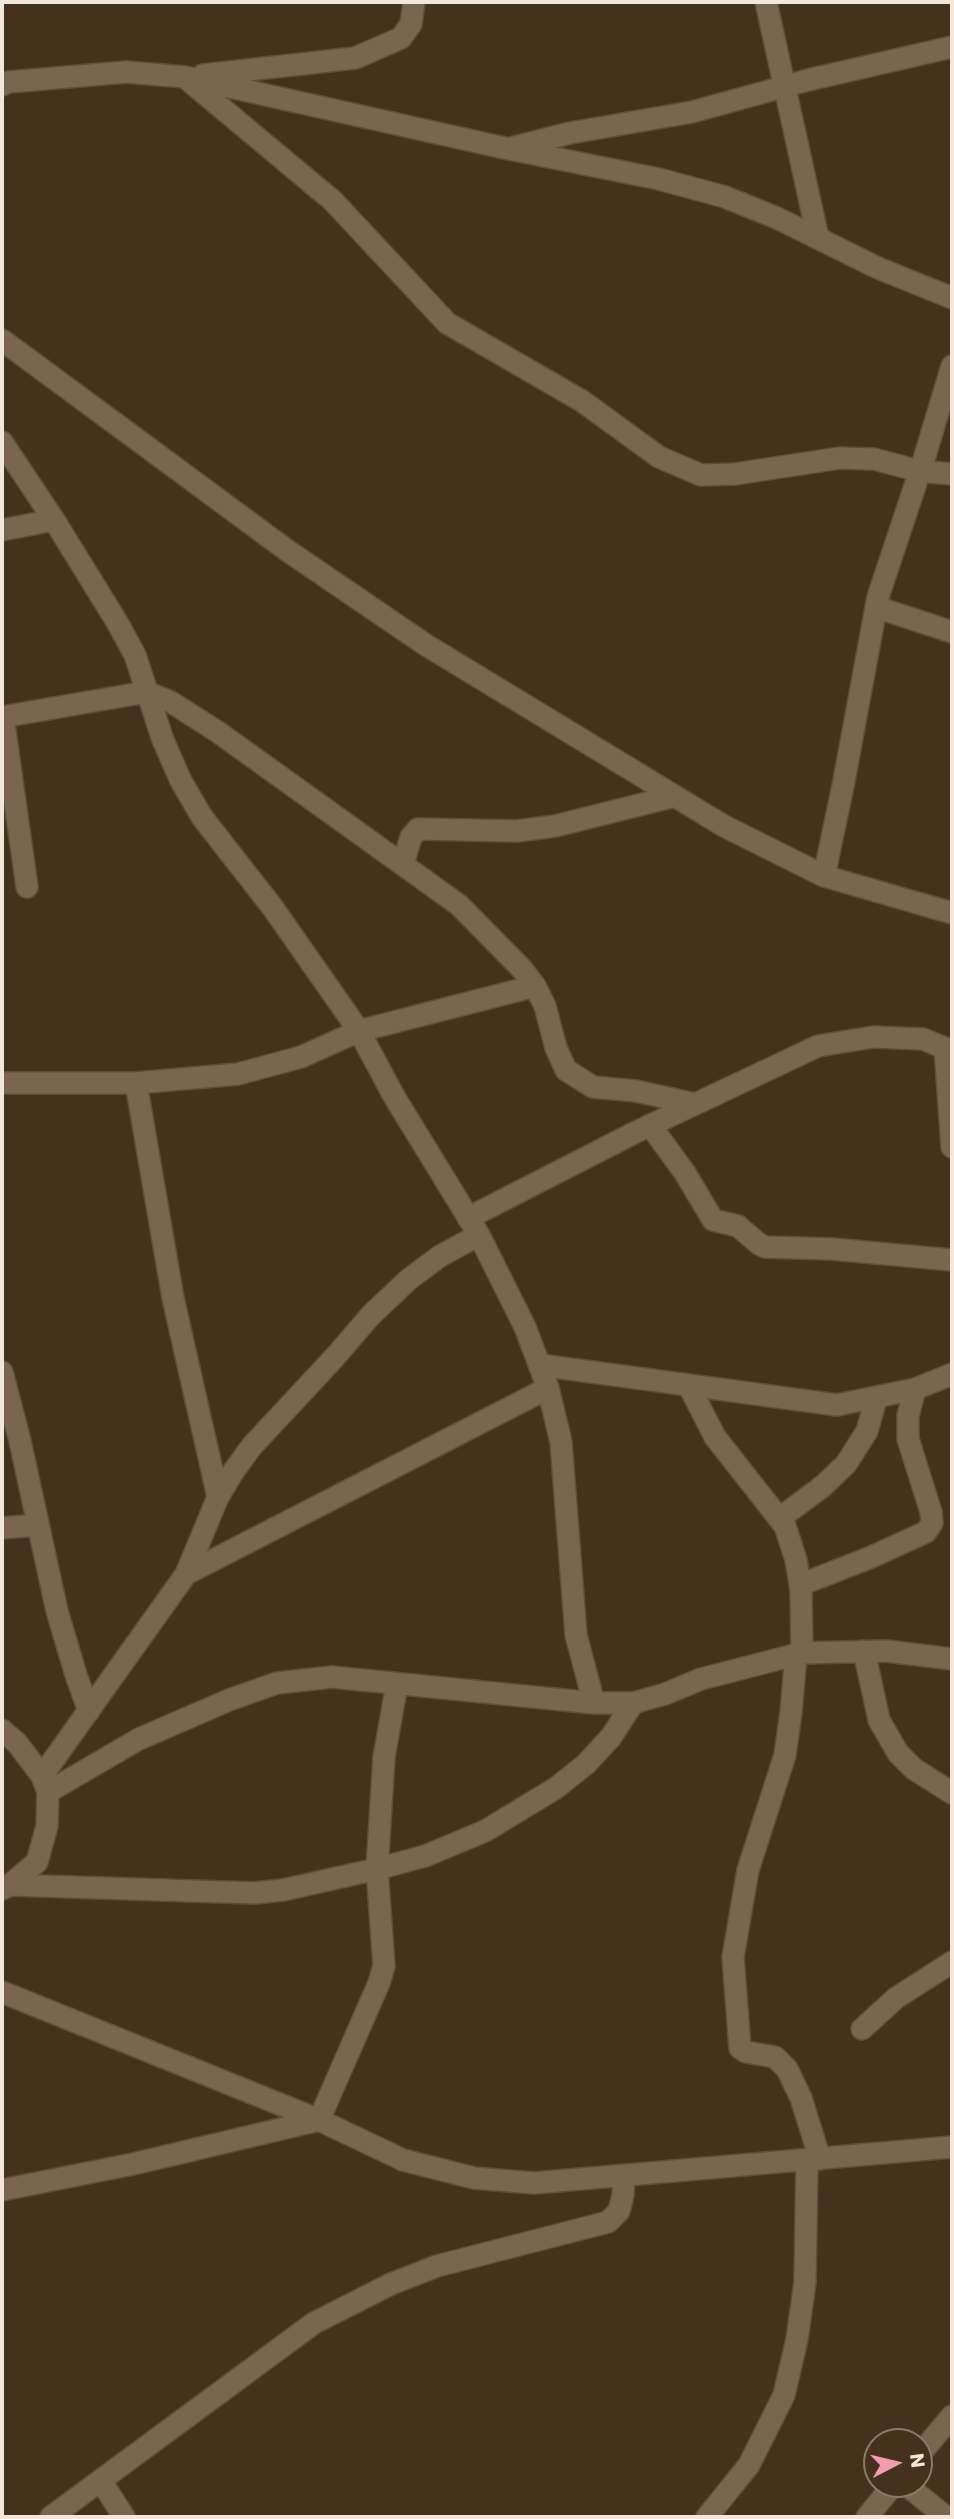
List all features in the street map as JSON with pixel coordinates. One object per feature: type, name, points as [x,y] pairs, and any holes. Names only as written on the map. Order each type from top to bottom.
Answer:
[{"type":"street","points":[[185,77],[355,58],[401,38],[411,24],[414,2]]},
{"type":"street","points":[[766,2],[818,238]]},
{"type":"street","points":[[509,149],[570,133],[692,112],[784,86],[952,47]]},
{"type":"street","points":[[2,85],[9,82],[126,72],[185,77],[509,149],[659,179],[725,197],[777,218],[878,268],[952,298]]},
{"type":"street","points":[[185,77],[333,201],[447,323],[582,401],[659,457],[701,475],[735,474],[840,458],[874,459],[919,471],[952,474]]},
{"type":"street","points":[[2,341],[288,551],[426,645],[724,826],[824,876],[952,913]]},
{"type":"street","points":[[824,876],[876,607],[952,366]]},
{"type":"street","points":[[2,442],[54,520],[135,655],[163,740],[181,781],[202,817],[273,908],[359,1031],[395,1098],[473,1227],[525,1327],[548,1388],[561,1442],[576,1635],[594,1703]]},
{"type":"street","points":[[2,530],[54,520]]},
{"type":"street","points":[[876,607],[952,632]]},
{"type":"street","points":[[27,887],[2,717],[146,692],[171,702],[218,732],[459,905],[513,959],[535,986],[545,1006],[556,1048],[566,1070],[593,1087],[636,1091],[695,1104]]},
{"type":"street","points":[[402,864],[411,837],[418,828],[517,831],[555,826],[675,796]]},
{"type":"street","points":[[2,1083],[136,1083],[238,1074],[300,1057],[359,1031],[535,986]]},
{"type":"street","points":[[45,1784],[89,1711],[186,1574],[218,1497],[252,1446],[371,1315],[408,1280],[473,1227],[650,1125],[818,1046],[873,1037],[923,1039],[949,1050],[952,1147]]},
{"type":"street","points":[[136,1083],[173,1298],[218,1497]]},
{"type":"street","points":[[650,1125],[685,1173],[713,1220],[738,1226],[765,1247],[832,1249],[952,1260]]},
{"type":"street","points":[[540,1364],[837,1405],[915,1389],[952,1374]]},
{"type":"street","points":[[2,1372],[57,1611],[89,1711]]},
{"type":"street","points":[[689,1386],[715,1437],[785,1526],[800,1585],[799,1654],[785,1755],[748,1870],[733,1957],[740,2048],[746,2052],[775,2057],[787,2069],[801,2098],[814,2160],[805,2282],[797,2339],[784,2395],[749,2465],[707,2517]]},
{"type":"street","points":[[186,1574],[548,1388]]},
{"type":"street","points":[[800,1585],[870,1558],[926,1532],[932,1522],[908,1439],[908,1416],[915,1389]]},
{"type":"street","points":[[780,1518],[846,1464],[867,1431],[876,1399]]},
{"type":"street","points":[[2,1528],[37,1525]]},
{"type":"street","points":[[45,1784],[139,1739],[229,1700],[277,1683],[332,1677],[594,1703],[633,1703],[665,1694],[701,1679],[799,1654],[864,1651],[949,1653]]},
{"type":"street","points":[[864,1651],[879,1720],[898,1753],[914,1769],[952,1793]]},
{"type":"street","points":[[319,2120],[384,1966],[377,1870],[384,1757],[397,1684]]},
{"type":"street","points":[[6,1887],[254,1893],[283,1890],[377,1870],[425,1856],[485,1831],[556,1788],[586,1764],[611,1737],[633,1703]]},
{"type":"street","points":[[2,1730],[17,1743],[45,1784],[47,1826],[37,1862],[6,1887]]},
{"type":"street","points":[[862,2029],[896,1998],[952,1962]]},
{"type":"street","points":[[2,1992],[319,2120],[404,2160],[474,2178],[534,2183],[952,2147]]},
{"type":"street","points":[[2,2190],[133,2164],[319,2120]]},
{"type":"street","points":[[51,2517],[284,2343],[346,2306],[437,2266],[608,2222],[619,2211],[624,2175]]},
{"type":"street","points":[[933,2438],[952,2416]]},
{"type":"street","points":[[101,2481],[124,2517]]},
{"type":"street","points":[[867,2517],[883,2498]]},
{"type":"street","points":[[922,2498],[946,2517]]}]
